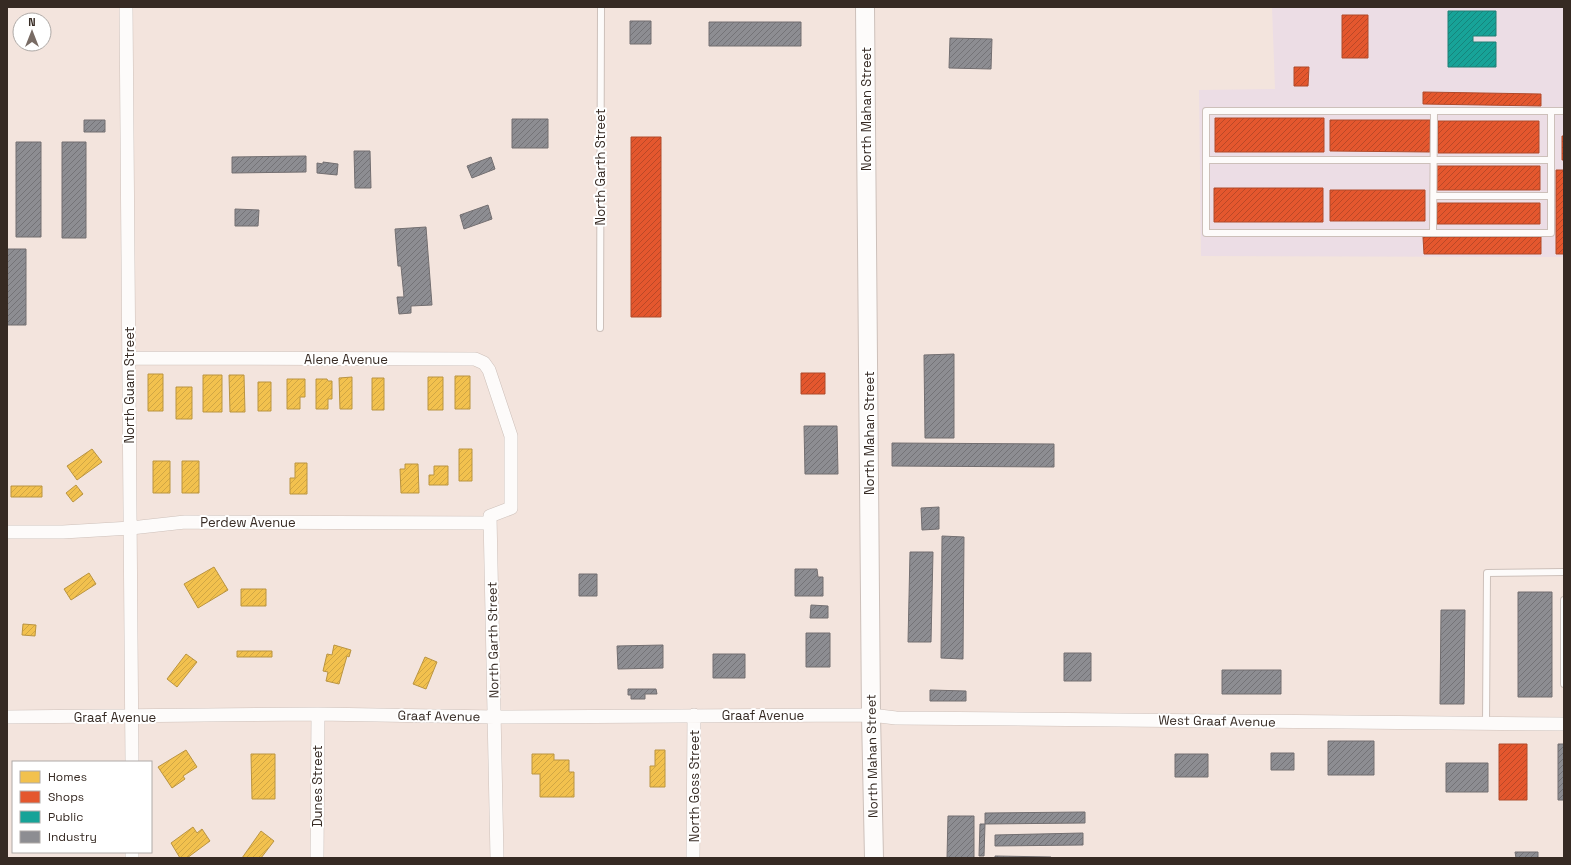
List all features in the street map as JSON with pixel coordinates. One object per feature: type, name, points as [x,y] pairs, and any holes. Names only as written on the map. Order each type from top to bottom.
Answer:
[{"type":"street","name":"North Guam Street","points":[[126,7],[132,761]]},
{"type":"street","name":"North Mahan Street","points":[[865,7],[871,714],[874,858]]},
{"type":"street","name":"Alene Avenue","points":[[129,358],[475,359],[484,363],[489,370],[511,436],[511,508],[490,516],[490,523]]},
{"type":"street","name":"Perdew Avenue","points":[[7,532],[63,532],[131,528],[185,522],[490,523]]},
{"type":"street","name":"North Garth Street","points":[[490,523],[497,858]]},
{"type":"street","name":"Graaf Avenue","points":[[7,717],[132,717],[318,714],[495,717],[871,714]]},
{"type":"street","name":"Dunes Street","points":[[317,858],[318,714]]},
{"type":"street","name":"West Graaf Avenue","points":[[871,714],[896,718],[1564,724]]},
{"type":"street","name":"North Goss Street","points":[[693,858],[694,715]]},
{"type":"lane","name":"North Garth Street","points":[[600,328],[601,7]]},
{"type":"lane","points":[[1551,111],[1551,233],[1206,233],[1206,111],[1551,111],[1564,111]]},
{"type":"lane","points":[[1433,233],[1434,111]]},
{"type":"lane","points":[[1207,160],[1551,160]]},
{"type":"lane","points":[[1434,196],[1551,196]]},
{"type":"lane","points":[[1486,724],[1487,573],[1564,572]]},
{"type":"lane","points":[[1564,600],[1564,684]]},
{"type":"shaded area","points":[[1272,7],[1564,7],[1564,257],[1201,256],[1199,90],[1275,89]]},
{"type":"building: Homes","points":[[148,374],[163,374],[163,411],[148,411]]},
{"type":"building: Homes","points":[[203,375],[222,375],[222,412],[203,412]]},
{"type":"building: Homes","points":[[229,375],[244,375],[245,412],[230,412]]},
{"type":"building: Homes","points":[[455,376],[470,376],[470,409],[455,409]]},
{"type":"building: Homes","points":[[352,377],[352,409],[340,409],[339,378]]},
{"type":"building: Homes","points":[[428,377],[443,377],[443,410],[428,410]]},
{"type":"building: Homes","points":[[372,378],[384,378],[384,410],[372,410]]},
{"type":"building: Homes","points":[[287,379],[305,379],[305,397],[300,397],[300,409],[287,409]]},
{"type":"building: Homes","points":[[316,379],[327,379],[328,381],[332,381],[332,399],[328,399],[328,409],[316,409]]},
{"type":"building: Homes","points":[[258,382],[271,382],[271,411],[258,411]]},
{"type":"building: Homes","points":[[176,387],[192,387],[192,419],[176,419]]},
{"type":"building: Homes","points":[[92,449],[102,462],[77,480],[67,466]]},
{"type":"building: Homes","points":[[459,449],[472,449],[472,481],[459,481]]},
{"type":"building: Homes","points":[[153,461],[170,461],[170,493],[153,493]]},
{"type":"building: Homes","points":[[182,461],[199,461],[199,493],[182,493]]},
{"type":"building: Homes","points":[[295,463],[307,463],[307,494],[290,494],[290,478],[295,478]]},
{"type":"building: Homes","points":[[405,464],[418,464],[419,493],[401,493],[400,469],[405,469]]},
{"type":"building: Homes","points":[[434,466],[448,466],[448,485],[429,485],[429,475],[434,475]]},
{"type":"building: Homes","points":[[76,485],[83,494],[73,502],[66,493]]},
{"type":"building: Homes","points":[[11,486],[42,486],[42,497],[11,497]]},
{"type":"building: Homes","points":[[214,567],[228,590],[198,608],[184,584]]},
{"type":"building: Homes","points":[[89,573],[96,584],[71,600],[64,589]]},
{"type":"building: Homes","points":[[241,589],[266,589],[266,606],[241,606]]},
{"type":"building: Homes","points":[[23,624],[36,625],[35,636],[22,635]]},
{"type":"building: Homes","points":[[334,645],[351,650],[349,657],[347,656],[339,684],[326,681],[328,672],[323,671],[327,654],[332,655]]},
{"type":"building: Homes","points":[[237,651],[272,651],[272,657],[237,657]]},
{"type":"building: Homes","points":[[186,654],[197,662],[177,687],[167,679]]},
{"type":"building: Homes","points":[[425,657],[437,662],[426,689],[413,684]]},
{"type":"building: Homes","points":[[186,750],[197,767],[183,776],[185,779],[172,788],[158,767]]},
{"type":"building: Homes","points":[[655,750],[665,750],[665,787],[650,787],[650,766],[655,766]]},
{"type":"building: Homes","points":[[251,754],[275,754],[275,799],[252,799]]},
{"type":"building: Homes","points":[[532,754],[554,754],[554,760],[569,760],[569,772],[574,772],[574,797],[540,797],[540,774],[532,774]]},
{"type":"building: Homes","points":[[193,827],[197,833],[202,829],[210,841],[187,858],[180,858],[171,843]]},
{"type":"building: Homes","points":[[261,831],[274,841],[261,858],[242,858]]},
{"type":"building: Shops","points":[[1342,15],[1368,15],[1368,58],[1342,58]]},
{"type":"building: Shops","points":[[1294,67],[1309,67],[1308,86],[1294,86]]},
{"type":"building: Shops","points":[[1423,92],[1541,94],[1541,106],[1423,104]]},
{"type":"building: Shops","points":[[1215,118],[1324,118],[1324,152],[1215,152]]},
{"type":"building: Shops","points":[[1330,120],[1430,120],[1430,152],[1330,151]]},
{"type":"building: Shops","points":[[1438,121],[1539,121],[1539,153],[1438,153]]},
{"type":"building: Shops","points":[[1562,136],[1564,136],[1564,160],[1562,160]]},
{"type":"building: Shops","points":[[631,137],[661,137],[661,317],[631,317]]},
{"type":"building: Shops","points":[[1437,166],[1540,166],[1540,190],[1437,190]]},
{"type":"building: Shops","points":[[1556,170],[1564,170],[1564,254],[1556,254]]},
{"type":"building: Shops","points":[[1214,188],[1323,188],[1323,222],[1214,222]]},
{"type":"building: Shops","points":[[1330,190],[1425,190],[1425,221],[1330,221]]},
{"type":"building: Shops","points":[[1437,203],[1540,203],[1540,224],[1437,224]]},
{"type":"building: Shops","points":[[1423,237],[1541,237],[1541,254],[1424,254]]},
{"type":"building: Shops","points":[[801,373],[825,373],[825,394],[801,394]]},
{"type":"building: Shops","points":[[1499,744],[1527,744],[1527,800],[1499,800]]},
{"type":"building: Public","points":[[1448,11],[1496,11],[1496,36],[1473,36],[1473,42],[1496,42],[1496,67],[1448,67]]},
{"type":"building: Industry","points":[[630,21],[651,21],[651,44],[630,44]]},
{"type":"building: Industry","points":[[709,22],[801,22],[801,46],[709,46]]},
{"type":"building: Industry","points":[[950,38],[992,39],[991,69],[949,68]]},
{"type":"building: Industry","points":[[512,119],[548,119],[548,148],[512,148]]},
{"type":"building: Industry","points":[[84,120],[105,120],[105,132],[84,132]]},
{"type":"building: Industry","points":[[16,142],[41,142],[41,237],[16,237]]},
{"type":"building: Industry","points":[[62,142],[86,142],[86,238],[62,238]]},
{"type":"building: Industry","points":[[354,151],[370,151],[371,188],[355,188]]},
{"type":"building: Industry","points":[[306,156],[306,172],[232,173],[232,157]]},
{"type":"building: Industry","points":[[491,157],[495,169],[472,178],[467,166]]},
{"type":"building: Industry","points":[[323,162],[338,164],[337,175],[317,173],[317,163],[323,164]]},
{"type":"building: Industry","points":[[488,205],[492,219],[464,229],[460,215]]},
{"type":"building: Industry","points":[[235,209],[259,210],[258,226],[235,226]]},
{"type":"building: Industry","points":[[426,227],[432,305],[411,306],[411,313],[399,314],[397,297],[404,297],[401,266],[398,266],[395,229]]},
{"type":"building: Industry","points":[[7,249],[26,249],[26,325],[7,325]]},
{"type":"building: Industry","points":[[954,354],[954,438],[925,438],[924,355]]},
{"type":"building: Industry","points":[[804,426],[837,426],[838,474],[805,474]]},
{"type":"building: Industry","points":[[892,443],[1054,444],[1054,467],[892,466]]},
{"type":"building: Industry","points":[[939,507],[939,529],[922,530],[921,508]]},
{"type":"building: Industry","points":[[942,536],[964,537],[963,659],[941,658]]},
{"type":"building: Industry","points":[[910,552],[933,552],[931,642],[908,642]]},
{"type":"building: Industry","points":[[795,569],[817,569],[818,577],[823,577],[823,596],[795,596]]},
{"type":"building: Industry","points":[[579,574],[597,574],[597,596],[579,596]]},
{"type":"building: Industry","points":[[1518,592],[1552,592],[1552,697],[1518,697]]},
{"type":"building: Industry","points":[[811,605],[828,606],[828,618],[810,618]]},
{"type":"building: Industry","points":[[1441,610],[1465,610],[1464,704],[1440,704]]},
{"type":"building: Industry","points":[[806,633],[830,633],[830,667],[806,667]]},
{"type":"building: Industry","points":[[663,645],[663,668],[618,669],[617,646]]},
{"type":"building: Industry","points":[[1064,653],[1091,653],[1091,681],[1064,681]]},
{"type":"building: Industry","points":[[713,654],[745,654],[745,678],[713,678]]},
{"type":"building: Industry","points":[[1222,670],[1281,670],[1281,694],[1222,694]]},
{"type":"building: Industry","points":[[628,689],[656,689],[657,694],[645,694],[645,699],[631,699],[631,695],[628,695]]},
{"type":"building: Industry","points":[[930,690],[966,691],[966,701],[930,701]]},
{"type":"building: Industry","points":[[1328,741],[1374,741],[1374,775],[1328,775]]},
{"type":"building: Industry","points":[[1558,744],[1564,744],[1564,800],[1558,800]]},
{"type":"building: Industry","points":[[1271,753],[1294,753],[1294,770],[1271,770]]},
{"type":"building: Industry","points":[[1175,754],[1208,754],[1208,777],[1175,777]]},
{"type":"building: Industry","points":[[1446,763],[1488,763],[1488,792],[1446,792]]},
{"type":"building: Industry","points":[[1085,812],[1085,823],[985,824],[985,813]]},
{"type":"building: Industry","points":[[948,816],[974,816],[974,858],[947,858]]},
{"type":"building: Industry","points":[[980,824],[985,824],[984,856],[979,856]]},
{"type":"building: Industry","points":[[1083,833],[1083,845],[995,846],[995,835]]},
{"type":"building: Industry","points":[[1515,852],[1538,852],[1538,858],[1516,858]]},
{"type":"building: Industry","points":[[995,856],[1051,857],[1051,858],[995,858]]}]
